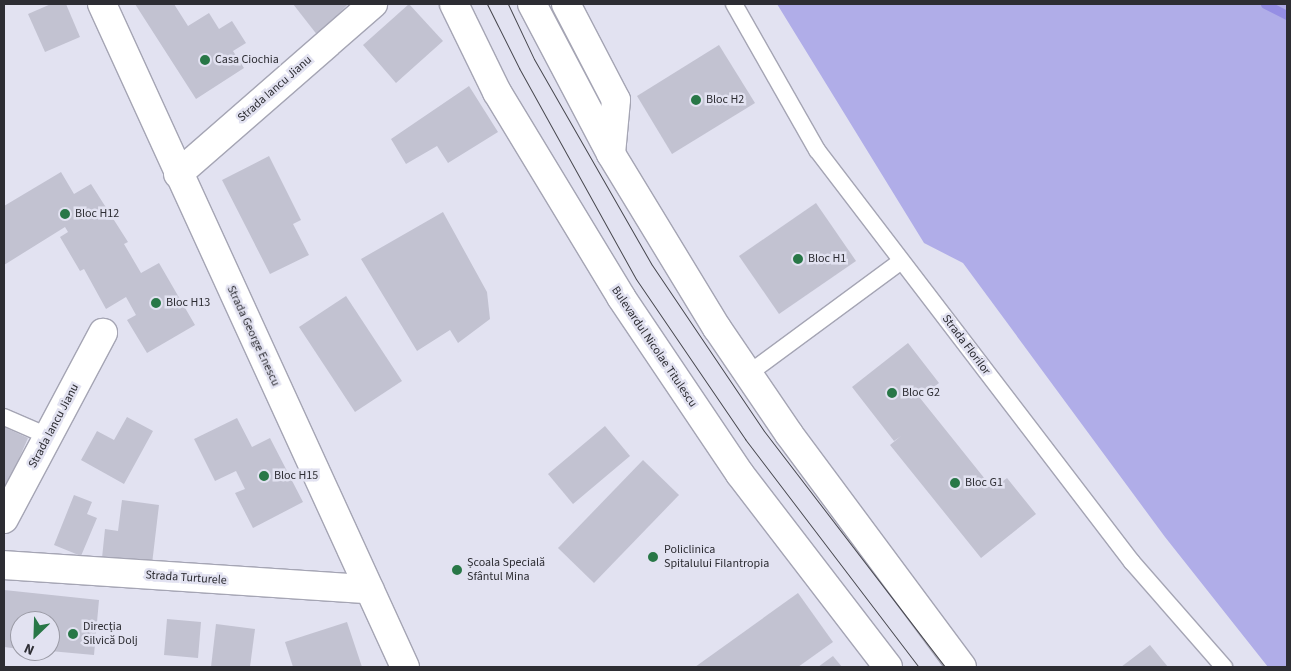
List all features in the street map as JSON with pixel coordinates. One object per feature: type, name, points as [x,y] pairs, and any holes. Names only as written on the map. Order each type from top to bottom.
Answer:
[{"type":"street","name":"Strada George Enescu","points":[[102,4],[178,174],[405,667]]},
{"type":"street","name":"Strada Iancu Jianu","points":[[178,174],[373,4]]},
{"type":"street","name":"Bulevardul Nicolae Titulescu","points":[[454,4],[497,92],[626,305],[740,474],[888,667]]},
{"type":"street","points":[[532,4],[611,154],[748,374],[962,667]]},
{"type":"street","points":[[566,4],[616,100],[611,154]]},
{"type":"street","name":"Strada Iancu Jianu","points":[[4,519],[103,333]]},
{"type":"street","name":"Strada Turturele","points":[[4,565],[369,588]]},
{"type":"lane","name":"Strada Florilor","points":[[734,4],[817,150],[1132,562],[1224,667]]},
{"type":"lane","points":[[748,374],[901,261]]},
{"type":"lane","points":[[4,417],[48,436]]},
{"type":"shaded area","points":[[777,4],[1287,4],[1287,667],[1268,667],[1165,537],[963,263],[924,243]]},
{"type":"building","points":[[51,4],[66,4],[80,37],[45,52],[28,14]]},
{"type":"building","name":"Casa Ciochia","points":[[135,4],[174,4],[188,26],[209,13],[219,29],[232,21],[246,43],[233,51],[244,68],[196,99]]},
{"type":"building","points":[[293,4],[348,4],[318,36]]},
{"type":"building","points":[[409,4],[443,41],[396,83],[363,45]]},
{"type":"building","name":"Bloc H2","points":[[719,45],[755,103],[672,154],[637,96]]},
{"type":"building","points":[[469,86],[498,132],[448,163],[437,146],[406,164],[391,139]]},
{"type":"building","points":[[269,156],[301,220],[293,224],[309,255],[270,274],[222,180]]},
{"type":"building","points":[[61,172],[74,194],[91,184],[128,242],[124,244],[141,273],[159,263],[195,325],[147,353],[127,320],[136,315],[126,297],[106,309],[84,269],[80,271],[60,237],[68,232],[65,227],[4,265],[4,206]]},
{"type":"building","name":"Bloc H1","points":[[816,203],[856,261],[779,314],[739,256]]},
{"type":"building","points":[[443,212],[487,292],[490,319],[458,343],[450,330],[417,351],[361,259]]},
{"type":"building","points":[[346,296],[402,381],[355,412],[299,327]]},
{"type":"building","name":"Bloc G1","points":[[908,343],[939,383],[920,398],[993,489],[1007,478],[1036,514],[981,558],[890,445],[901,436],[894,441],[852,387]]},
{"type":"building","points":[[127,417],[153,431],[124,484],[81,460],[97,431],[114,440]]},
{"type":"building","name":"Bloc H15","points":[[237,418],[252,447],[270,438],[303,502],[253,528],[235,493],[245,489],[236,471],[215,481],[194,439]]},
{"type":"building","points":[[605,426],[630,456],[573,504],[548,474]]},
{"type":"building","points":[[4,427],[28,438],[4,493]]},
{"type":"building","points":[[643,460],[679,495],[594,583],[558,548]]},
{"type":"building","points":[[74,495],[92,502],[87,514],[97,518],[81,556],[54,545]]},
{"type":"building","points":[[122,500],[159,505],[152,564],[102,558],[105,529],[118,531]]},
{"type":"building","name":"Direcția Silvică Dolj","points":[[4,590],[99,600],[94,655],[60,652],[60,611],[10,611],[10,648],[4,647]]},
{"type":"building","points":[[798,593],[833,642],[798,667],[695,667]]},
{"type":"building","points":[[167,619],[201,622],[198,658],[164,655]]},
{"type":"building","points":[[347,622],[362,667],[293,667],[285,642]]},
{"type":"building","points":[[216,624],[255,629],[250,667],[211,667]]},
{"type":"building","points":[[1150,645],[1168,667],[1121,667]]},
{"type":"building","points":[[833,656],[842,667],[818,667]]},
{"type":"waterway","points":[[1265,4],[1287,15]]},
{"type":"tram line","points":[[487,4],[519,68],[636,279],[745,439],[919,667]]},
{"type":"tram line","points":[[508,4],[534,59],[652,265],[764,431],[945,667]]},
{"type":"place","name":"Casa Ciochia","points":[[205,60]]},
{"type":"place","name":"Bloc H2","points":[[696,100]]},
{"type":"place","name":"Bloc H12","points":[[65,214]]},
{"type":"place","name":"Bloc H1","points":[[798,259]]},
{"type":"place","name":"Bloc H13","points":[[156,303]]},
{"type":"place","name":"Bloc G2","points":[[892,393]]},
{"type":"place","name":"Bloc H15","points":[[264,476]]},
{"type":"place","name":"Bloc G1","points":[[955,483]]},
{"type":"place","name":"Policlinica Spitalului Filantropia","points":[[653,557]]},
{"type":"place","name":"Școala Specială Sfântul Mina","points":[[457,570]]},
{"type":"place","name":"Direcția Silvică Dolj","points":[[73,634]]}]
